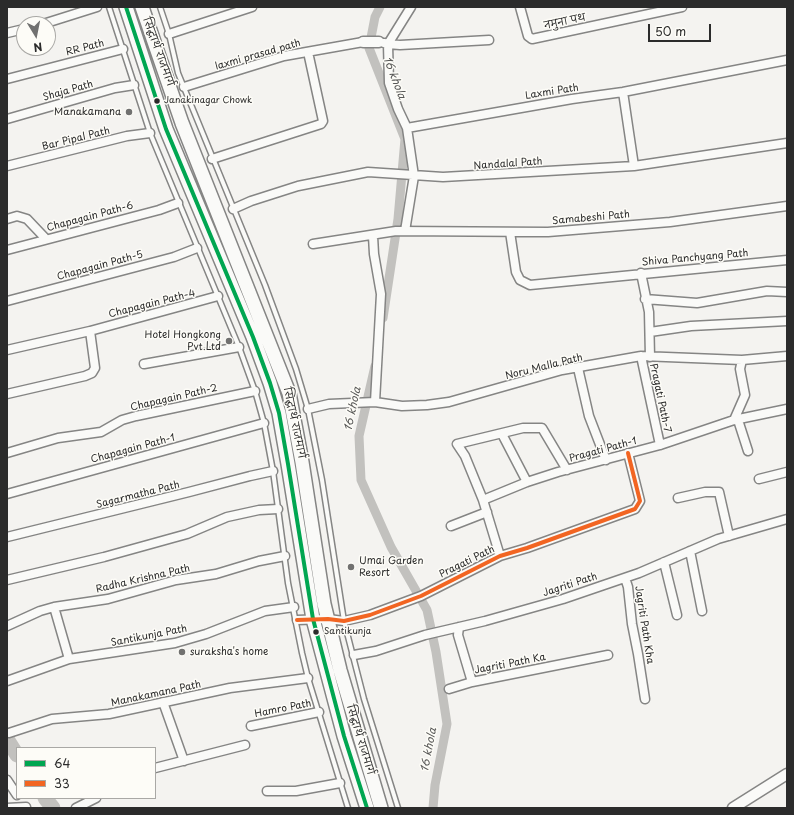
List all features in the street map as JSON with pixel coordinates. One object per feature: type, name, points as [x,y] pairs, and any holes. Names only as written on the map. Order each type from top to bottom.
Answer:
[{"type":"highway","name":"सिद्धार्थ राजमार्ग","points":[[126,7],[166,129],[253,337],[279,413],[313,619],[342,728],[366,808]]},
{"type":"highway","name":"सिद्धार्थ राजमार्ग","points":[[142,7],[182,123],[289,393],[296,422],[328,618],[354,718],[381,808]]},
{"type":"street","points":[[56,20],[97,7]]},
{"type":"street","points":[[169,34],[252,7]]},
{"type":"street","points":[[406,232],[414,176],[408,128],[398,109],[389,83],[383,43],[411,7]]},
{"type":"street","name":"नमुना पथ","points":[[520,7],[528,36],[532,39],[682,7]]},
{"type":"street","points":[[363,42],[400,45],[489,40]]},
{"type":"street","name":"laxmi prasad path","points":[[184,87],[284,56],[363,42]]},
{"type":"street","name":"RR Path","points":[[7,79],[123,49]]},
{"type":"street","points":[[212,158],[321,124],[323,121],[308,52]]},
{"type":"street","name":"Laxmi Path","points":[[408,128],[572,99],[623,92],[787,60]]},
{"type":"street","name":"Shaja Path","points":[[7,119],[115,88],[134,85]]},
{"type":"street","points":[[623,92],[634,166]]},
{"type":"street","name":"Bar Pipal Path","points":[[7,166],[127,136],[150,133]]},
{"type":"street","name":"Nandalal Path","points":[[233,209],[251,201],[298,186],[368,172],[443,177],[634,166],[787,143]]},
{"type":"street","name":"Chapagain Path-6","points":[[7,250],[178,203]]},
{"type":"street","name":"Samabeshi Path","points":[[313,244],[396,232],[548,232],[670,222],[787,206]]},
{"type":"street","points":[[7,219],[17,216],[27,219],[46,239]]},
{"type":"street","name":"Shiva Panchyang Path","points":[[510,232],[516,272],[520,280],[530,285],[605,276],[787,260]]},
{"type":"street","points":[[373,236],[374,254],[381,294],[375,402]]},
{"type":"street","name":"Chapagain Path-5","points":[[7,301],[174,257],[196,248]]},
{"type":"street","points":[[641,273],[645,299],[649,312],[650,357]]},
{"type":"street","points":[[645,299],[697,302],[767,291],[787,292]]},
{"type":"street","name":"Chapagain Path-4","points":[[7,350],[90,331],[218,296]]},
{"type":"street","points":[[650,332],[691,326],[787,321]]},
{"type":"street","points":[[7,394],[85,376],[92,373],[95,368],[90,331]]},
{"type":"street","points":[[144,364],[239,347]]},
{"type":"street","name":"Noru Malla Path","points":[[308,409],[329,404],[375,402],[402,406],[449,402],[562,370],[641,356],[742,360],[787,356]]},
{"type":"street","name":"Pragati Path-7","points":[[641,356],[660,445]]},
{"type":"street","points":[[742,360],[740,368],[745,395],[736,420],[748,451]]},
{"type":"street","points":[[578,368],[589,416],[606,460]]},
{"type":"street","name":"Chapagain Path-2","points":[[7,453],[58,438],[100,432],[122,420],[136,416],[255,391]]},
{"type":"street","name":"Pragati Path-1","points":[[483,500],[527,482],[567,470],[660,445],[736,420],[787,409]]},
{"type":"street","name":"Chapagain Path-1","points":[[7,494],[264,424]]},
{"type":"street","points":[[500,556],[483,500],[465,456],[457,444],[523,428],[542,428],[567,470]]},
{"type":"street","points":[[502,434],[527,482]]},
{"type":"street","name":"Pragati Path","points":[[296,620],[328,618],[344,621],[370,615],[420,596],[500,556],[527,548],[635,508],[640,501],[628,454]]},
{"type":"street","name":"Sagarmatha Path","points":[[7,537],[250,476],[273,472]]},
{"type":"street","points":[[759,479],[787,472]]},
{"type":"street","points":[[678,498],[705,492],[720,492],[729,536]]},
{"type":"street","points":[[7,580],[104,558],[188,534],[227,517],[259,510],[278,509]]},
{"type":"street","points":[[450,526],[487,512]]},
{"type":"street","name":"Jagriti Path","points":[[354,654],[376,651],[425,636],[556,601],[625,578],[718,539],[787,519]]},
{"type":"street","points":[[690,551],[702,611]]},
{"type":"street","name":"Radha Krishna Path","points":[[7,626],[40,611],[54,607],[108,599],[176,580],[216,574],[259,561],[285,556]]},
{"type":"street","points":[[664,562],[677,615]]},
{"type":"street","name":"Jagriti Path Kha","points":[[625,578],[632,608],[634,639],[638,654],[645,699]]},
{"type":"street","points":[[54,607],[69,659]]},
{"type":"street","name":"Santikunja Path","points":[[7,681],[69,659],[175,643],[206,634],[265,611],[294,607]]},
{"type":"street","name":"Jagriti Path Ka","points":[[459,627],[458,635],[472,682],[608,655]]},
{"type":"street","name":"Manakamana Path","points":[[8,734],[52,719],[109,714],[230,688],[308,678]]},
{"type":"street","points":[[449,689],[472,682]]},
{"type":"street","points":[[163,702],[184,761]]},
{"type":"street","name":"Hamro Path","points":[[251,726],[319,712]]},
{"type":"street","points":[[156,768],[245,745]]},
{"type":"street","points":[[733,808],[787,774]]},
{"type":"street","points":[[7,780],[16,794]]},
{"type":"street","points":[[267,791],[296,791],[340,783]]},
{"type":"street","points":[[20,799],[26,808]]},
{"type":"street","points":[[76,808],[94,799]]},
{"type":"street","points":[[7,808],[26,808]]},
{"type":"lane","points":[[109,7],[150,133],[196,248],[239,347],[255,391],[264,424],[273,472],[285,556],[308,678],[348,808]]},
{"type":"lane","points":[[160,7],[169,34],[178,73],[268,292],[296,369],[308,409],[322,480],[344,621],[354,654],[364,699],[398,808]]},
{"type":"waterway","name":"16 khola","points":[[380,7],[375,17],[369,48],[405,139],[398,219],[383,318]]},
{"type":"waterway","name":"16 khola","points":[[375,366],[359,436],[361,480],[391,547],[427,610],[436,652],[447,724],[435,785],[433,808]]},
{"type":"waterway","points":[[7,739],[16,753]]},
{"type":"waterway","points":[[46,799],[53,808]]},
{"type":"transit line","name":"64","points":[[126,7],[166,129],[253,337],[270,383],[279,413],[313,619],[344,736],[367,808]]},
{"type":"transit line","name":"33","points":[[297,620],[328,619],[344,621],[370,615],[421,596],[500,556],[527,548],[635,509],[640,501],[628,453]]},
{"type":"place","name":"Janakinagar Chowk","points":[[157,101]]},
{"type":"place","name":"Manakamana","points":[[129,112]]},
{"type":"place","name":"Hotel Hongkong Pvt.Ltd","points":[[229,341]]},
{"type":"place","name":"Umai Garden Resort","points":[[351,567]]},
{"type":"place","name":"Santikunja","points":[[316,632]]},
{"type":"place","name":"suraksha's home","points":[[182,652]]}]
